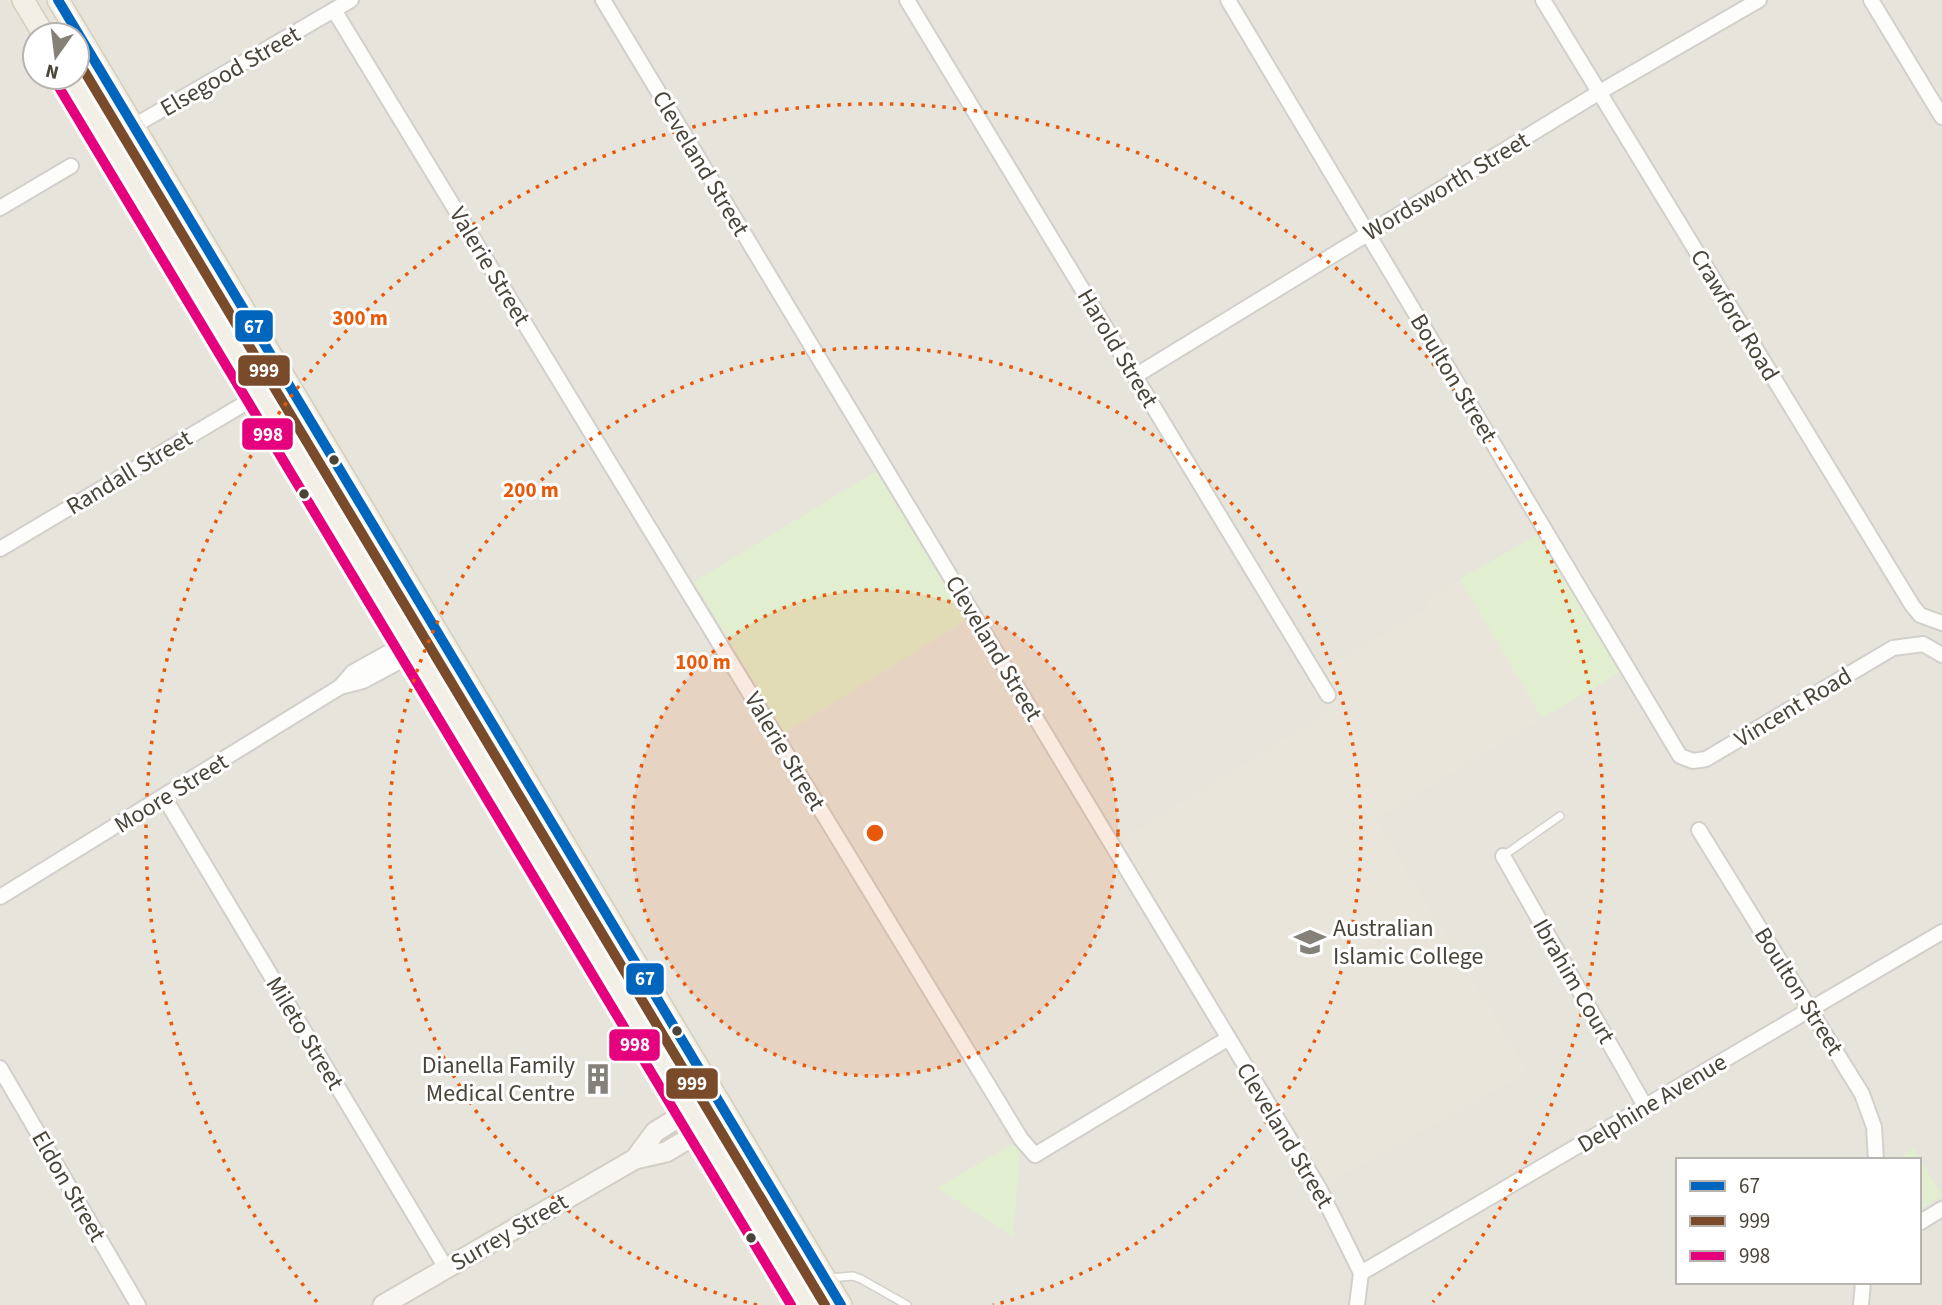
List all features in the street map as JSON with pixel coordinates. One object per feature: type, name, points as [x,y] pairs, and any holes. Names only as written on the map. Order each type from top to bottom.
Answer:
[{"type":"main road","points":[[23,0],[36,21]]},
{"type":"main road","points":[[58,0],[841,1305]]},
{"type":"main road","points":[[78,91],[807,1305]]},
{"type":"main road","points":[[825,1278],[853,1305]]},
{"type":"street","name":"Elsegood Street","points":[[108,141],[351,0]]},
{"type":"street","name":"Cleveland Street","points":[[603,0],[1319,1188],[1361,1273]]},
{"type":"street","name":"Harold Street","points":[[906,0],[1328,695]]},
{"type":"street","name":"Boulton Street","points":[[1228,0],[1680,756]]},
{"type":"street","name":"Crawford Road","points":[[1543,0],[1912,605],[1920,615],[1939,623]]},
{"type":"street","name":"Wordsworth Street","points":[[1135,376],[1598,93],[1759,0]]},
{"type":"street","points":[[1871,0],[1942,117]]},
{"type":"street","name":"Valerie Street","points":[[334,10],[1021,1139],[1035,1154],[1227,1039]]},
{"type":"street","points":[[0,208],[71,166]]},
{"type":"street","name":"Randall Street","points":[[0,549],[259,395]]},
{"type":"street","name":"Moore Street","points":[[0,897],[341,687],[363,681],[411,647],[436,634]]},
{"type":"street","name":"Vincent Road","points":[[1680,756],[1693,761],[1706,759],[1893,648],[1923,644],[1942,655]]},
{"type":"street","name":"Mileto Street","points":[[164,797],[446,1268]]},
{"type":"street","name":"Boulton Street","points":[[1699,830],[1811,1008],[1870,1110],[1876,1158]]},
{"type":"street","name":"Ibrahim Court","points":[[1503,856],[1645,1106]]},
{"type":"street","name":"Delphine Avenue","points":[[1361,1273],[1942,932]]},
{"type":"street","name":"Eldon Street","points":[[0,1068],[138,1305]]},
{"type":"street","name":"Surrey Street","points":[[635,1159],[655,1132],[714,1095]]},
{"type":"street","name":"Surrey Street","points":[[383,1305],[635,1159],[666,1152],[727,1116]]},
{"type":"street","points":[[1921,1222],[1942,1209]]},
{"type":"street","points":[[1357,1305],[1361,1273]]},
{"type":"street","points":[[1861,1305],[1863,1284]]},
{"type":"lane","points":[[1503,856],[1560,816]]},
{"type":"lane","points":[[825,1278],[853,1276],[907,1305]]},
{"type":"shaded area","points":[[0,0],[1942,0],[1942,1305],[0,1305]]},
{"type":"shaded area","name":"Australian Islamic College","points":[[1460,579],[1542,718],[1376,819],[1528,1072],[1319,1188],[1113,845],[1327,713],[1328,695],[1312,676],[1430,607],[1426,599]]},
{"type":"green space","points":[[876,471],[966,620],[785,733],[694,582]]},
{"type":"green space","points":[[1545,530],[1627,668],[1542,718],[1460,579]]},
{"type":"green space","points":[[1021,1139],[1013,1236],[937,1188]]},
{"type":"green space","points":[[1914,1148],[1920,1158],[1898,1158]]},
{"type":"green space","points":[[1921,1160],[1942,1196],[1921,1209]]},
{"type":"transit line","name":"67","points":[[58,0],[841,1305]]},
{"type":"transit line","name":"999","points":[[91,82],[825,1305]]},
{"type":"transit line","name":"998","points":[[61,91],[791,1305]]},
{"type":"place","name":"Australian Islamic College","points":[[1310,942]]},
{"type":"place","name":"Dianella Family Medical Centre","points":[[598,1079]]}]
